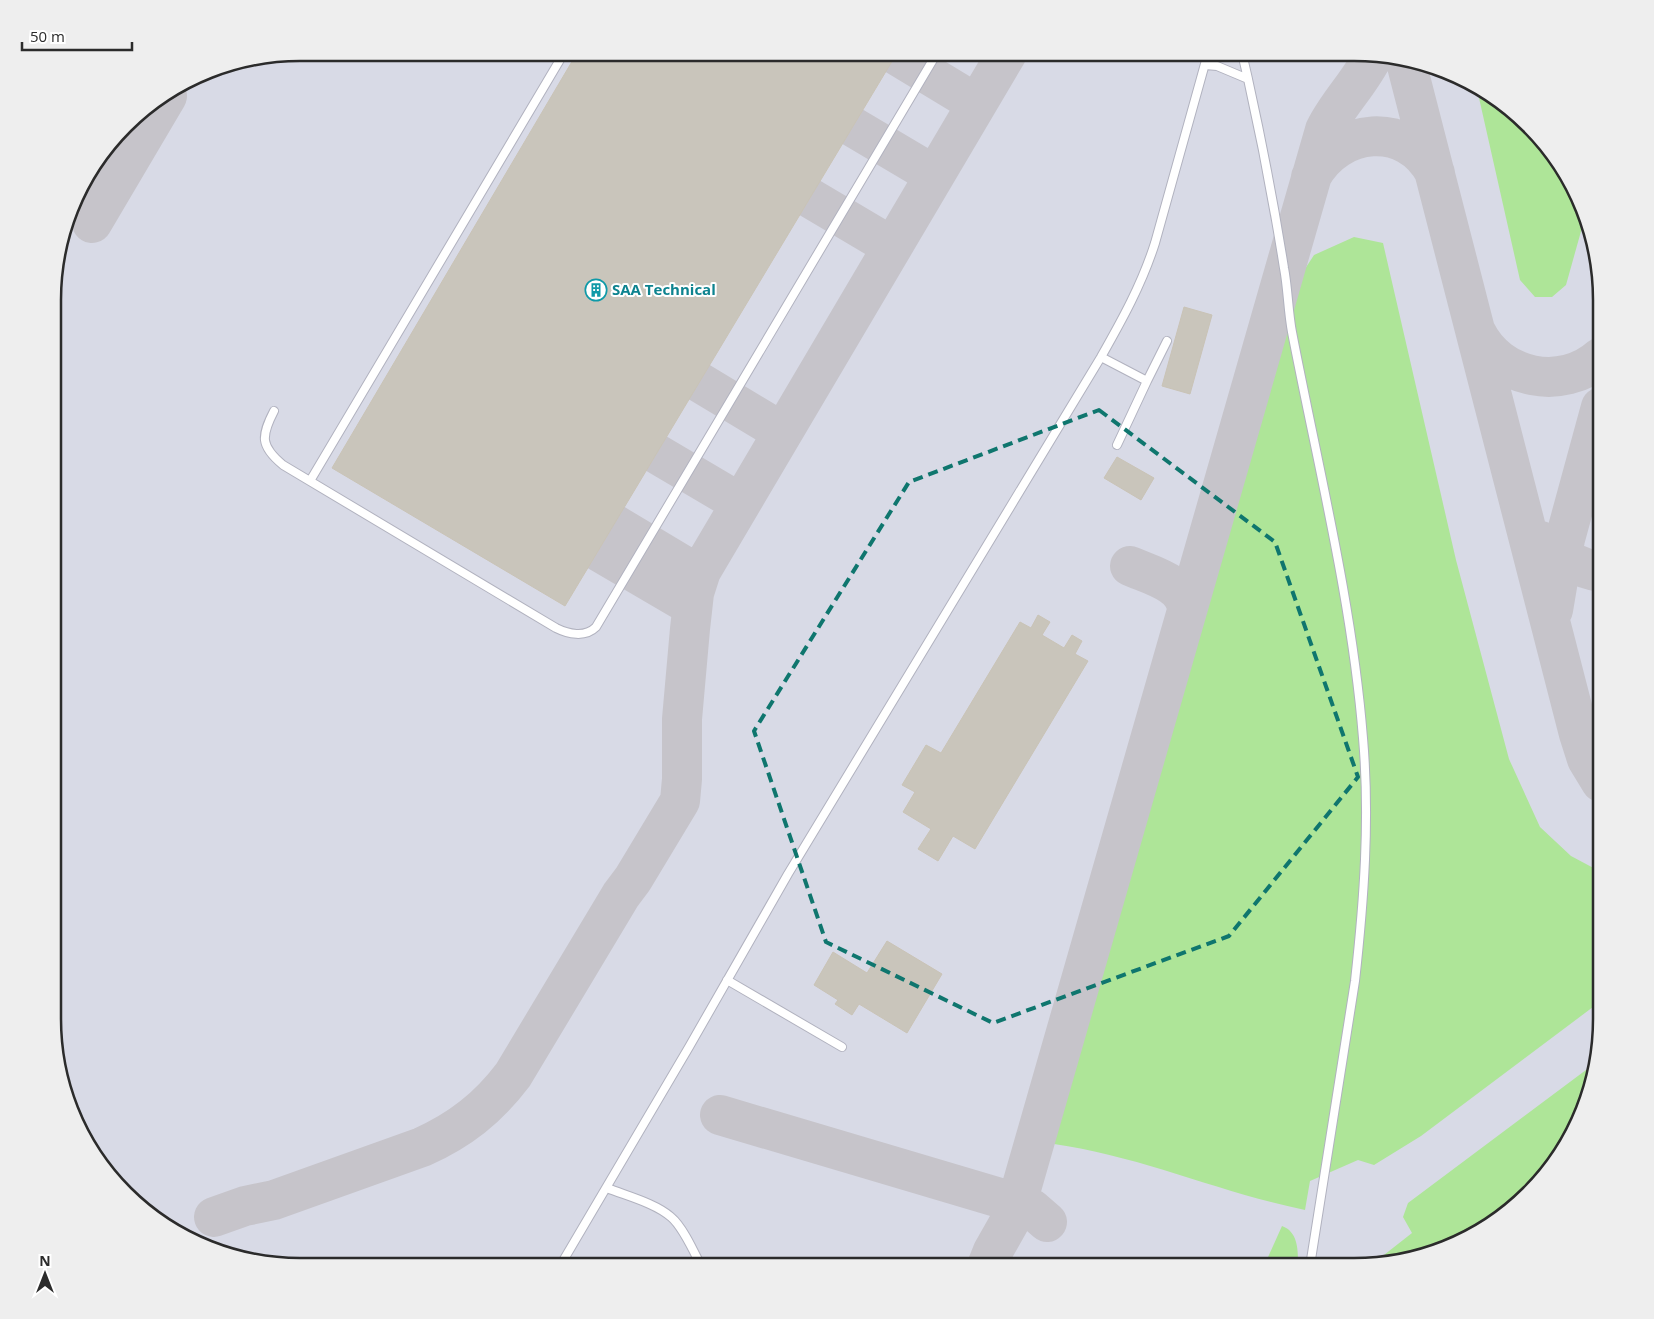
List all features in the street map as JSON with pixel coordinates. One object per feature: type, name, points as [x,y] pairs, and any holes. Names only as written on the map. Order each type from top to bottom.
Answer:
[{"type":"lane","points":[[310,481],[559,61]]},
{"type":"lane","points":[[274,411],[266,431],[265,443],[272,456],[283,465],[556,628],[576,634],[592,631],[932,61]]},
{"type":"lane","points":[[565,1258],[788,874],[1101,357],[1135,296],[1147,270],[1206,61]]},
{"type":"lane","points":[[1244,61],[1284,270],[1292,330],[1349,625],[1360,704],[1366,777],[1365,869],[1355,981],[1311,1258]]},
{"type":"lane","points":[[1205,65],[1217,66],[1248,79]]},
{"type":"lane","points":[[1117,445],[1167,341]]},
{"type":"lane","points":[[1101,357],[1147,381]]},
{"type":"lane","points":[[727,980],[842,1047]]},
{"type":"lane","points":[[607,1188],[660,1210],[672,1218],[697,1258]]},
{"type":"highlighted area","points":[[1099,410],[1275,542],[1358,777],[1229,936],[993,1023],[826,942],[754,731],[909,482]]},
{"type":"shaded area","points":[[1353,61],[1385,63],[1415,69],[1445,79],[1473,93],[1523,131],[1561,181],[1575,209],[1585,239],[1591,269],[1593,301],[1593,1018],[1591,1050],[1585,1080],[1575,1110],[1561,1138],[1523,1188],[1473,1226],[1445,1240],[1415,1250],[1385,1256],[1353,1258],[301,1258],[269,1256],[239,1250],[209,1240],[181,1226],[131,1188],[93,1138],[79,1110],[69,1080],[63,1050],[61,1018],[61,301],[63,269],[69,239],[79,209],[93,181],[131,131],[181,93],[209,79],[239,69],[285,62]]},
{"type":"green space","points":[[1479,97],[1523,131],[1543,155],[1561,181],[1575,209],[1582,229],[1566,285],[1552,297],[1535,297],[1520,280]]},
{"type":"green space","points":[[1354,237],[1383,243],[1456,560],[1509,759],[1540,827],[1571,856],[1593,868],[1593,1007],[1421,1136],[1374,1165],[1358,1160],[1310,1181],[1305,1210],[1242,1194],[1118,1157],[1054,1144],[1195,637],[1303,272],[1314,255]]},
{"type":"green space","points":[[1587,1069],[1575,1110],[1561,1138],[1523,1188],[1473,1226],[1445,1240],[1415,1250],[1382,1256],[1412,1233],[1403,1217],[1408,1203]]},
{"type":"green space","points":[[1282,1226],[1288,1229],[1295,1238],[1298,1258],[1268,1258]]},
{"type":"building","name":"SAA Technical","points":[[572,61],[892,61],[565,606],[332,468]]},
{"type":"building","points":[[1184,307],[1212,315],[1190,394],[1162,386]]},
{"type":"building","points":[[1117,457],[1154,478],[1141,500],[1104,478]]},
{"type":"building","points":[[1038,615],[1050,622],[1042,635],[1064,648],[1072,635],[1082,641],[1075,654],[1088,661],[975,849],[953,836],[938,861],[918,849],[931,829],[903,812],[915,792],[902,785],[926,745],[941,753],[1020,622],[1031,628]]},
{"type":"building","points":[[887,941],[942,974],[907,1033],[859,1004],[852,1015],[835,1004],[838,1000],[814,985],[833,952],[867,973]]},
{"type":"taxiway","points":[[906,61],[977,104]]},
{"type":"taxiway","points":[[214,1217],[245,1206],[274,1200],[422,1147],[449,1133],[472,1117],[494,1098],[513,1075],[680,801],[682,719],[690,629],[694,593],[701,571],[1002,61]]},
{"type":"taxiway","points":[[990,1258],[1010,1221],[1017,1203],[1325,130],[1370,62]]},
{"type":"taxiway","points":[[1407,67],[1579,734],[1587,759],[1593,769]]},
{"type":"taxiway","points":[[92,223],[160,107]]},
{"type":"taxiway","points":[[853,127],[934,175]]},
{"type":"taxiway","points":[[1311,177],[1323,160],[1338,148],[1355,140],[1373,136],[1391,138],[1408,144],[1423,156],[1435,173]]},
{"type":"taxiway","points":[[810,198],[891,246]]},
{"type":"taxiway","points":[[1476,332],[1486,348],[1500,361],[1515,370],[1532,375],[1550,377],[1568,374],[1585,368],[1593,362]]},
{"type":"taxiway","points":[[699,382],[782,432]]},
{"type":"taxiway","points":[[1553,610],[1565,539],[1593,436]]},
{"type":"taxiway","points":[[657,454],[740,503]]},
{"type":"taxiway","points":[[614,524],[699,575]]},
{"type":"taxiway","points":[[1541,541],[1569,561],[1593,570]]},
{"type":"taxiway","points":[[598,551],[692,606]]},
{"type":"taxiway","points":[[1130,566],[1173,586],[1185,600],[1187,609]]},
{"type":"taxiway","points":[[720,1115],[1017,1203],[1032,1209],[1047,1222]]},
{"type":"place","name":"SAA Technical","points":[[596,290]]}]
